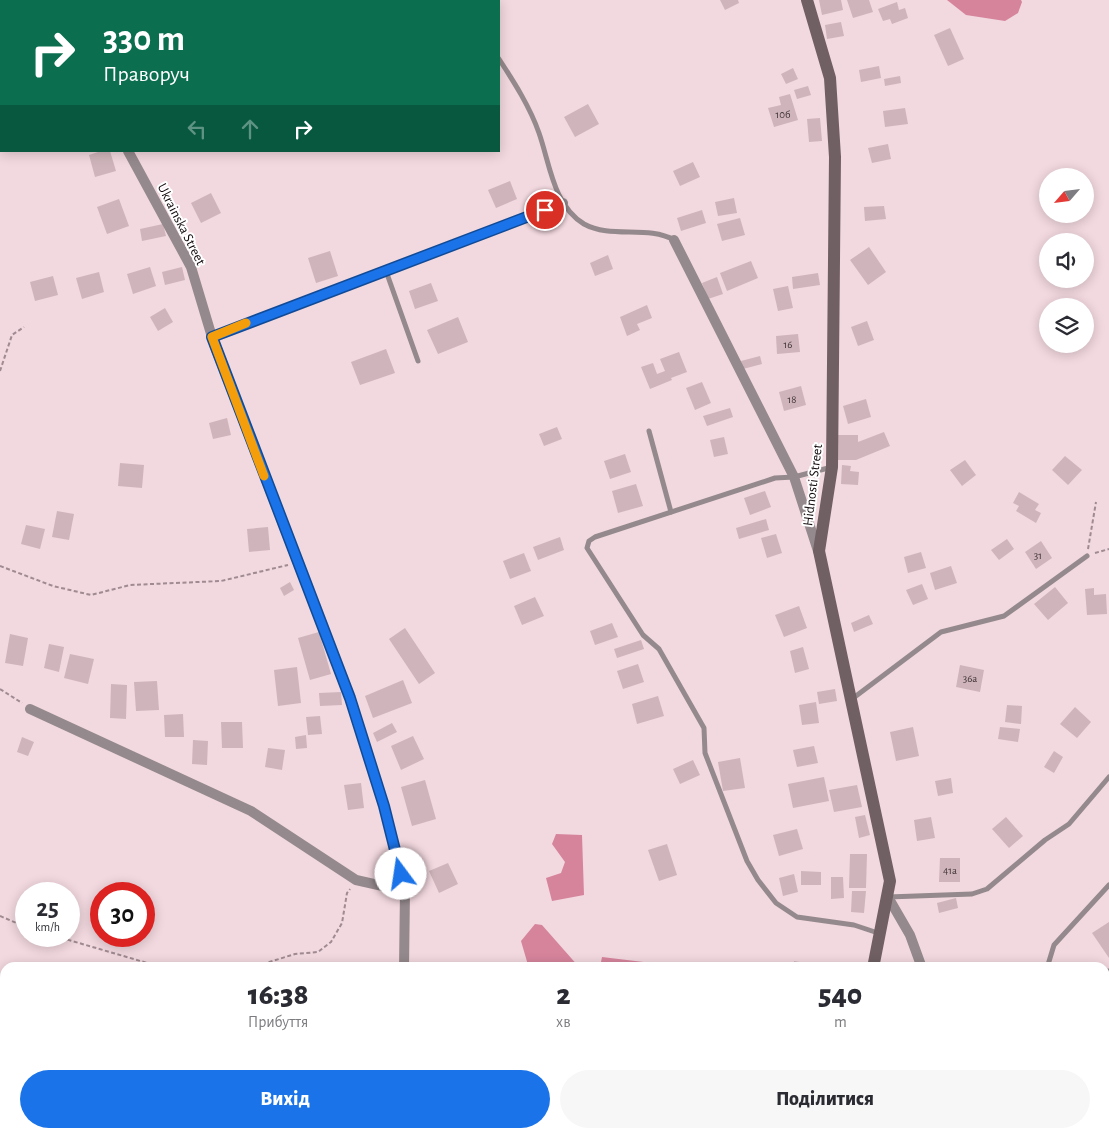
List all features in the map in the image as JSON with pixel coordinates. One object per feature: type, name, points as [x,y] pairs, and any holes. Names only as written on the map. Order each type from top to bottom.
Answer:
[{"type":"street","name":"Hidnosti Street","points":[[807,0],[830,78],[834,120],[832,467],[819,552],[890,881],[874,962]]},
{"type":"street","name":"Ukrainska Street","points":[[129,152],[191,267],[212,337],[350,698],[384,806],[405,891],[404,962]]},
{"type":"street","points":[[212,337],[563,203]]},
{"type":"street","points":[[674,240],[794,477],[819,552]]},
{"type":"street","points":[[30,708],[251,812],[356,880],[405,891]]},
{"type":"street","points":[[888,897],[910,935],[920,962]]},
{"type":"lane","points":[[500,61],[514,82],[539,132],[551,176],[563,203],[571,214],[586,225],[622,233],[666,236],[674,240]]},
{"type":"lane","points":[[386,270],[418,361]]},
{"type":"lane","points":[[649,431],[671,512]]},
{"type":"lane","points":[[832,467],[794,477],[775,478],[595,537],[589,541],[587,548],[643,635],[659,649],[704,728],[704,753],[747,861],[758,880],[776,903],[797,917],[854,925],[879,933]]},
{"type":"lane","points":[[850,700],[941,632],[1004,616],[1087,556]]},
{"type":"lane","points":[[888,897],[972,894],[987,889],[1045,840],[1069,824],[1109,777]]},
{"type":"lane","points":[[1049,962],[1054,945],[1109,884]]},
{"type":"path","points":[[0,371],[12,335],[24,327]]},
{"type":"path","points":[[1096,502],[1087,556],[1109,549]]},
{"type":"path","points":[[0,566],[53,586],[91,596],[130,585],[221,580],[298,563]]},
{"type":"path","points":[[0,690],[30,708]]},
{"type":"path","points":[[269,962],[295,954],[318,952],[331,942],[342,922],[348,893],[356,880]]},
{"type":"path","points":[[0,916],[15,923]]},
{"type":"path","points":[[80,944],[144,962]]},
{"type":"shaded area","points":[[947,0],[1021,0],[1022,2],[1018,13],[1005,21],[966,15]]},
{"type":"shaded area","points":[[556,834],[582,835],[584,895],[552,901],[546,878],[561,873],[565,862],[552,844]]},
{"type":"shaded area","points":[[535,924],[542,925],[575,962],[527,962],[521,941]]},
{"type":"shaded area","points":[[602,957],[644,962],[601,962]]},
{"type":"building","points":[[720,0],[738,0],[739,3],[725,10]]},
{"type":"building","points":[[819,0],[841,0],[843,10],[822,15]]},
{"type":"building","points":[[847,0],[869,0],[873,12],[853,18]]},
{"type":"building","points":[[897,2],[899,10],[905,8],[908,18],[892,24],[890,19],[883,21],[878,9]]},
{"type":"building","points":[[841,22],[844,36],[827,39],[825,25]]},
{"type":"building","points":[[950,28],[964,59],[948,66],[934,35]]},
{"type":"building","points":[[879,66],[881,78],[861,82],[859,70]]},
{"type":"building","points":[[793,68],[798,79],[786,84],[781,74]]},
{"type":"building","points":[[900,76],[901,83],[885,86],[884,79]]},
{"type":"building","points":[[808,86],[811,95],[797,99],[794,90]]},
{"type":"building","points":[[790,94],[798,120],[774,127],[768,108],[781,105],[779,97]]},
{"type":"building","points":[[588,104],[599,124],[575,137],[564,117]]},
{"type":"building","points":[[905,108],[908,124],[885,127],[883,111]]},
{"type":"building","points":[[820,118],[822,141],[809,142],[807,119]]},
{"type":"building","points":[[888,144],[891,159],[872,163],[868,148]]},
{"type":"building","points":[[98,152],[110,152],[116,171],[95,177],[89,155]]},
{"type":"building","points":[[693,162],[700,177],[680,186],[673,171]]},
{"type":"building","points":[[510,181],[517,199],[496,208],[488,190]]},
{"type":"building","points":[[211,193],[221,213],[201,223],[191,203]]},
{"type":"building","points":[[734,198],[737,213],[718,216],[715,202]]},
{"type":"building","points":[[119,199],[129,226],[107,234],[97,207]]},
{"type":"building","points":[[884,206],[886,219],[865,221],[864,207]]},
{"type":"building","points":[[702,210],[706,223],[681,231],[677,218]]},
{"type":"building","points":[[740,218],[745,235],[722,241],[717,224]]},
{"type":"building","points":[[163,224],[166,236],[142,241],[140,229]]},
{"type":"building","points":[[869,247],[886,272],[868,285],[850,260]]},
{"type":"building","points":[[330,251],[338,276],[316,283],[308,258]]},
{"type":"building","points":[[608,255],[613,269],[595,276],[590,263]]},
{"type":"building","points":[[751,261],[758,278],[727,291],[720,273]]},
{"type":"building","points":[[150,267],[156,286],[133,294],[127,274]]},
{"type":"building","points":[[182,267],[185,280],[165,285],[162,272]]},
{"type":"building","points":[[99,272],[104,292],[82,299],[76,278]]},
{"type":"building","points":[[818,273],[820,285],[793,289],[792,277]]},
{"type":"building","points":[[53,276],[58,295],[35,301],[30,282]]},
{"type":"building","points":[[717,277],[723,294],[708,299],[702,283]]},
{"type":"building","points":[[431,283],[438,301],[415,309],[409,291]]},
{"type":"building","points":[[788,286],[793,308],[778,311],[773,289]]},
{"type":"building","points":[[647,305],[652,318],[637,324],[640,330],[627,336],[620,317]]},
{"type":"building","points":[[165,308],[173,322],[158,331],[150,317]]},
{"type":"building","points":[[458,317],[468,342],[438,354],[427,330]]},
{"type":"building","points":[[867,321],[874,340],[858,346],[851,327]]},
{"type":"building","points":[[798,334],[800,352],[777,354],[776,336]]},
{"type":"building","points":[[386,349],[395,373],[360,385],[351,362]]},
{"type":"building","points":[[679,352],[687,372],[650,389],[641,367],[653,363],[657,374],[665,371],[660,359]]},
{"type":"building","points":[[760,356],[762,364],[743,369],[741,361]]},
{"type":"building","points":[[702,382],[711,403],[695,410],[686,388]]},
{"type":"building","points":[[801,386],[806,405],[784,411],[779,392]]},
{"type":"building","points":[[866,399],[871,417],[848,424],[843,406]]},
{"type":"building","points":[[730,408],[733,417],[707,426],[703,416]]},
{"type":"building","points":[[227,418],[231,435],[213,439],[209,423]]},
{"type":"building","points":[[557,427],[562,439],[544,446],[539,434]]},
{"type":"building","points":[[884,432],[890,446],[856,460],[838,460],[837,435],[858,435],[858,442]]},
{"type":"building","points":[[724,437],[728,454],[714,457],[710,440]]},
{"type":"building","points":[[625,454],[631,472],[610,479],[604,461]]},
{"type":"building","points":[[1065,456],[1082,470],[1068,485],[1052,470]]},
{"type":"building","points":[[965,460],[976,475],[962,486],[950,470]]},
{"type":"building","points":[[120,463],[144,465],[142,488],[118,486]]},
{"type":"building","points":[[842,465],[851,466],[850,471],[859,472],[858,485],[841,484]]},
{"type":"building","points":[[636,484],[643,506],[618,513],[612,491]]},
{"type":"building","points":[[765,491],[771,507],[750,515],[744,498]]},
{"type":"building","points":[[1019,492],[1039,504],[1035,510],[1041,513],[1036,523],[1016,511],[1019,506],[1013,503]]},
{"type":"building","points":[[57,511],[74,514],[69,540],[52,537]]},
{"type":"building","points":[[766,519],[769,530],[739,539],[736,528]]},
{"type":"building","points":[[26,525],[45,529],[40,549],[21,544]]},
{"type":"building","points":[[268,527],[270,550],[249,552],[247,529]]},
{"type":"building","points":[[776,534],[782,553],[767,558],[761,538]]},
{"type":"building","points":[[560,537],[564,550],[538,560],[533,547]]},
{"type":"building","points":[[1007,539],[1014,549],[999,560],[991,550]]},
{"type":"building","points":[[1041,541],[1052,558],[1036,569],[1025,552]]},
{"type":"building","points":[[921,552],[926,568],[908,573],[904,557]]},
{"type":"building","points":[[524,553],[531,571],[510,579],[503,561]]},
{"type":"building","points":[[951,566],[957,583],[935,590],[930,573]]},
{"type":"building","points":[[290,582],[294,590],[284,596],[280,588]]},
{"type":"building","points":[[922,584],[928,599],[913,605],[906,590]]},
{"type":"building","points":[[1055,587],[1068,603],[1048,620],[1034,604]]},
{"type":"building","points":[[1094,588],[1094,595],[1106,594],[1107,614],[1087,615],[1085,589]]},
{"type":"building","points":[[535,597],[544,616],[522,625],[514,606]]},
{"type":"building","points":[[799,606],[807,628],[784,637],[775,615]]},
{"type":"building","points":[[869,615],[873,624],[854,632],[851,623]]},
{"type":"building","points":[[612,623],[618,637],[595,645],[590,631]]},
{"type":"building","points":[[405,628],[435,673],[419,684],[389,639]]},
{"type":"building","points":[[319,632],[331,674],[310,680],[298,638]]},
{"type":"building","points":[[10,634],[28,638],[23,666],[5,663]]},
{"type":"building","points":[[641,640],[644,649],[617,658],[614,649]]},
{"type":"building","points":[[49,644],[64,647],[59,672],[44,668]]},
{"type":"building","points":[[803,647],[809,669],[795,673],[790,651]]},
{"type":"building","points":[[70,654],[94,659],[88,684],[64,678]]},
{"type":"building","points":[[638,664],[644,682],[623,689],[617,671]]},
{"type":"building","points":[[960,665],[984,670],[980,692],[956,687]]},
{"type":"building","points":[[297,667],[301,703],[278,706],[274,670]]},
{"type":"building","points":[[403,680],[412,703],[373,718],[365,696]]},
{"type":"building","points":[[157,681],[159,710],[136,711],[134,682]]},
{"type":"building","points":[[111,684],[127,685],[126,719],[110,718]]},
{"type":"building","points":[[835,689],[837,701],[819,704],[817,692]]},
{"type":"building","points":[[341,692],[342,705],[320,706],[319,693]]},
{"type":"building","points":[[658,696],[664,716],[637,724],[632,704]]},
{"type":"building","points":[[816,702],[819,723],[802,725],[799,705]]},
{"type":"building","points":[[1007,705],[1022,706],[1021,724],[1005,722]]},
{"type":"building","points":[[1075,707],[1091,722],[1077,738],[1060,724]]},
{"type":"building","points":[[183,714],[184,737],[165,737],[164,715]]},
{"type":"building","points":[[320,716],[322,734],[308,735],[306,717]]},
{"type":"building","points":[[221,722],[242,722],[243,748],[222,748]]},
{"type":"building","points":[[392,723],[397,732],[377,742],[373,733]]},
{"type":"building","points":[[913,727],[919,756],[896,761],[890,732]]},
{"type":"building","points":[[1000,727],[1020,729],[1018,742],[998,739]]},
{"type":"building","points":[[306,735],[307,748],[296,749],[295,737]]},
{"type":"building","points":[[413,736],[424,759],[401,770],[391,746]]},
{"type":"building","points":[[22,737],[34,742],[28,756],[17,752]]},
{"type":"building","points":[[193,740],[208,741],[207,765],[192,764]]},
{"type":"building","points":[[814,746],[818,763],[797,767],[793,750]]},
{"type":"building","points":[[268,748],[285,750],[282,770],[265,767]]},
{"type":"building","points":[[1054,751],[1063,757],[1054,773],[1044,767]]},
{"type":"building","points":[[740,758],[745,788],[723,791],[718,762]]},
{"type":"building","points":[[693,760],[700,775],[680,784],[673,769]]},
{"type":"building","points":[[824,777],[829,801],[793,808],[788,784]]},
{"type":"building","points":[[951,778],[953,793],[938,796],[935,781]]},
{"type":"building","points":[[425,780],[436,819],[412,826],[401,787]]},
{"type":"building","points":[[361,783],[364,808],[348,810],[344,785]]},
{"type":"building","points":[[857,785],[862,807],[834,812],[829,790]]},
{"type":"building","points":[[865,815],[870,835],[859,838],[855,817]]},
{"type":"building","points":[[931,817],[935,838],[917,841],[914,820]]},
{"type":"building","points":[[1006,817],[1023,836],[1009,848],[992,829]]},
{"type":"building","points":[[797,829],[803,849],[779,856],[773,835]]},
{"type":"building","points":[[667,844],[677,875],[659,881],[648,850]]},
{"type":"building","points":[[850,854],[867,854],[866,888],[849,888]]},
{"type":"building","points":[[940,858],[960,858],[960,882],[939,882]]},
{"type":"building","points":[[448,863],[458,884],[439,893],[429,871]]},
{"type":"building","points":[[801,871],[821,872],[821,885],[801,885]]},
{"type":"building","points":[[794,874],[798,892],[783,896],[779,878]]},
{"type":"building","points":[[831,877],[843,877],[844,898],[831,899]]},
{"type":"building","points":[[852,891],[866,891],[864,913],[851,912]]},
{"type":"building","points":[[956,898],[958,908],[939,913],[937,903]]},
{"type":"building","points":[[1109,922],[1109,958],[1092,933]]},
{"type":"slow traffic","points":[[246,323],[212,337],[264,476]]},
{"type":"route","points":[[401,874],[384,806],[350,698],[212,337],[545,210]]}]
